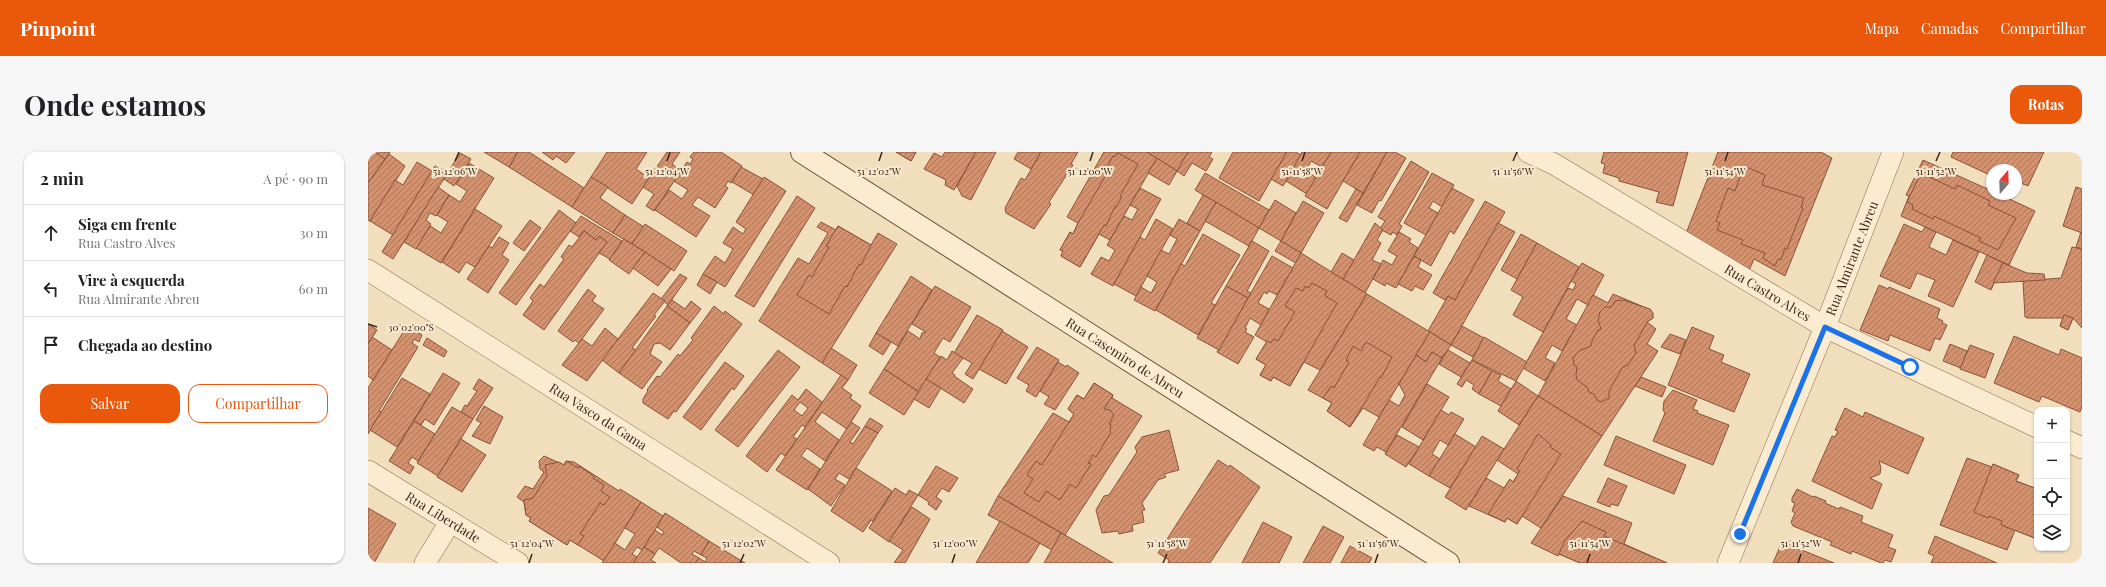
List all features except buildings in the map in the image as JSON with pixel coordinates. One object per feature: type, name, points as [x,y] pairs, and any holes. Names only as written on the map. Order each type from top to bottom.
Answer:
[{"type":"street","name":"Rua Casemiro de Abreu","points":[[802,152],[1448,563]]},
{"type":"street","name":"Rua Castro Alves","points":[[1528,152],[1556,158],[1825,327],[2034,425]]},
{"type":"street","name":"Rua Almirante Abreu","points":[[1728,563],[1825,327],[1893,152]]},
{"type":"street","name":"Rua Vasco da Gama","points":[[368,270],[829,563]]},
{"type":"street","points":[[2070,442],[2082,448]]},
{"type":"street","name":"Rua Liberdade","points":[[368,471],[518,563]]},
{"type":"street","points":[[425,563],[450,522]]},
{"type":"route","points":[[1740,534],[1825,327],[1910,367]]}]
